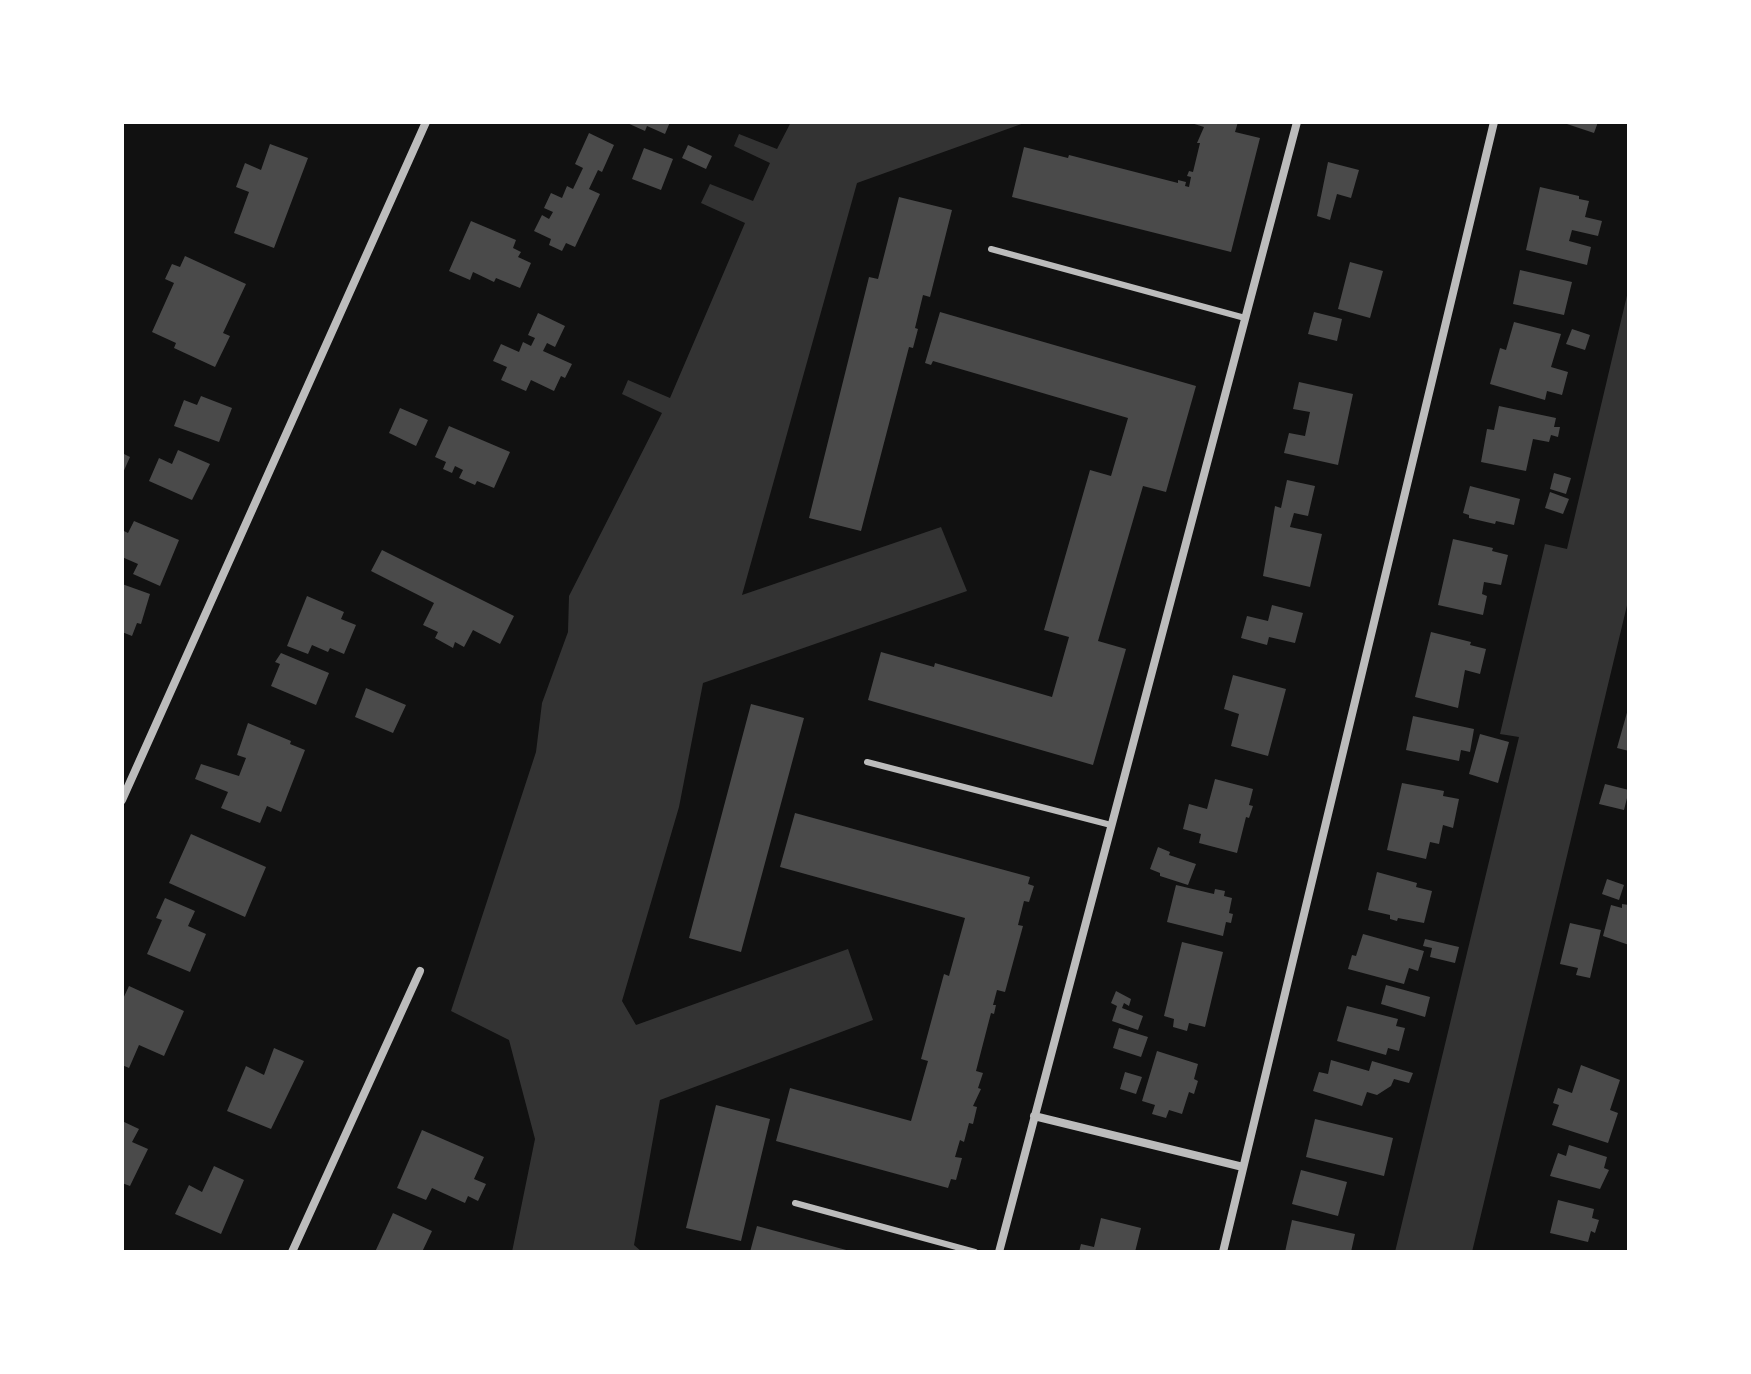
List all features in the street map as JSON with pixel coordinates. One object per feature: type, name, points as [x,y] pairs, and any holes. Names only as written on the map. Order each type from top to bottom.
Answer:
[{"type":"street","points":[[122,800],[426,122]]},
{"type":"street","points":[[999,1252],[1297,122]]},
{"type":"street","points":[[1223,1252],[1494,122]]},
{"type":"street","points":[[292,1252],[420,971]]},
{"type":"street","points":[[1034,1116],[1243,1167]]},
{"type":"lane","points":[[991,249],[1245,318]]},
{"type":"lane","points":[[867,762],[1111,825]]},
{"type":"lane","points":[[795,1203],[975,1252]]},
{"type":"shaded area","points":[[791,122],[1027,122],[857,183],[742,595],[941,527],[967,591],[703,683],[679,807],[622,1001],[636,1025],[848,949],[873,1020],[660,1100],[634,1245],[642,1252],[512,1252],[535,1139],[509,1040],[451,1011],[536,752],[542,703],[568,632],[569,596],[662,413],[622,394],[628,380],[670,398],[745,223],[701,203],[710,184],[753,201],[770,163],[734,146],[739,134],[777,149]]},
{"type":"shaded area","points":[[1629,287],[1629,597],[1472,1252],[1395,1252],[1519,737],[1500,734],[1545,544],[1567,549]]},
{"type":"building","points":[[625,122],[670,122],[665,134],[647,126],[645,131]]},
{"type":"building","points":[[1188,122],[1238,122],[1235,132],[1260,138],[1231,252],[1012,197],[1024,147],[1068,158],[1069,155],[1178,183],[1178,180],[1186,182],[1185,186],[1189,187],[1191,177],[1187,176],[1189,171],[1193,172],[1200,143],[1197,143],[1204,127]]},
{"type":"building","points":[[1561,122],[1598,122],[1594,133]]},
{"type":"building","points":[[589,133],[614,145],[602,172],[598,170],[589,189],[600,194],[575,247],[566,243],[562,251],[549,245],[551,239],[534,231],[542,215],[549,219],[553,212],[544,208],[551,193],[562,198],[567,186],[573,189],[583,168],[575,164]]},
{"type":"building","points":[[270,144],[308,158],[274,248],[234,233],[249,192],[236,187],[245,163],[261,170]]},
{"type":"building","points":[[688,145],[712,156],[706,169],[682,158]]},
{"type":"building","points":[[644,148],[673,159],[661,190],[632,179]]},
{"type":"building","points":[[1328,162],[1359,170],[1351,198],[1337,194],[1330,220],[1317,216]]},
{"type":"building","points":[[1540,187],[1589,201],[1585,217],[1602,221],[1598,236],[1572,230],[1569,241],[1591,247],[1587,265],[1526,250]]},
{"type":"building","points":[[899,197],[952,210],[930,297],[923,295],[915,328],[918,329],[913,348],[909,347],[861,531],[809,518],[869,277],[878,279]]},
{"type":"building","points":[[471,221],[516,240],[513,248],[521,252],[518,257],[531,263],[520,288],[496,278],[494,282],[473,272],[470,280],[449,271]]},
{"type":"building","points":[[185,256],[246,284],[223,333],[230,336],[215,367],[174,348],[176,343],[152,332],[174,283],[165,279],[172,264],[180,267]]},
{"type":"building","points":[[1350,262],[1383,271],[1370,318],[1338,309]]},
{"type":"building","points":[[1520,270],[1572,282],[1564,315],[1513,304]]},
{"type":"building","points":[[940,312],[1196,386],[1166,492],[1143,486],[1098,641],[1126,649],[1093,765],[868,700],[881,652],[934,667],[935,663],[1052,697],[1069,637],[1044,630],[1090,470],[1111,476],[1128,418],[933,361],[931,365],[925,363]]},
{"type":"building","points":[[1314,312],[1342,319],[1337,341],[1308,334]]},
{"type":"building","points":[[538,313],[565,326],[555,347],[547,343],[543,351],[572,364],[565,378],[561,376],[554,391],[531,380],[526,391],[501,380],[507,367],[493,361],[501,344],[519,352],[523,342],[531,346],[535,338],[528,335]]},
{"type":"building","points":[[1514,322],[1561,334],[1551,367],[1568,372],[1562,395],[1547,391],[1545,400],[1490,384],[1500,348],[1506,350]]},
{"type":"building","points":[[1572,329],[1590,335],[1585,350],[1566,344]]},
{"type":"building","points":[[1299,382],[1353,394],[1338,465],[1284,453],[1289,433],[1305,436],[1310,412],[1293,409]]},
{"type":"building","points":[[201,396],[232,408],[219,442],[174,426],[184,400],[197,405]]},
{"type":"building","points":[[1499,406],[1556,418],[1554,427],[1560,427],[1558,437],[1551,435],[1549,442],[1533,439],[1526,471],[1481,462],[1487,429],[1494,430]]},
{"type":"building","points":[[400,408],[428,420],[416,446],[389,433]]},
{"type":"building","points":[[449,426],[510,452],[494,488],[459,478],[463,470],[455,466],[452,473],[443,469],[446,462],[435,457]]},
{"type":"building","points":[[178,450],[210,464],[192,500],[149,481],[159,458],[172,464]]},
{"type":"building","points":[[122,453],[130,457],[122,475]]},
{"type":"building","points":[[1554,473],[1571,478],[1566,494],[1550,489]]},
{"type":"building","points":[[1287,480],[1315,486],[1308,516],[1294,513],[1290,527],[1322,534],[1310,587],[1263,576],[1275,506],[1281,508]]},
{"type":"building","points":[[1470,486],[1520,499],[1514,525],[1469,518],[1463,513]]},
{"type":"building","points":[[1550,492],[1569,499],[1563,514],[1545,508]]},
{"type":"building","points":[[134,521],[179,540],[160,586],[133,574],[138,564],[122,557],[122,530],[128,533]]},
{"type":"building","points":[[1453,539],[1493,548],[1492,551],[1508,555],[1501,585],[1484,582],[1482,594],[1487,596],[1483,615],[1438,605]]},
{"type":"building","points":[[382,550],[514,616],[500,644],[473,630],[464,647],[455,642],[453,648],[435,638],[438,632],[423,625],[434,603],[371,571]]},
{"type":"building","points":[[122,584],[150,594],[141,624],[137,623],[132,636],[122,632]]},
{"type":"building","points":[[307,596],[344,612],[341,619],[356,625],[344,654],[330,648],[328,652],[312,645],[308,654],[287,646]]},
{"type":"building","points":[[1272,605],[1303,613],[1295,643],[1269,637],[1267,645],[1241,638],[1247,616],[1268,621]]},
{"type":"building","points":[[1431,632],[1486,649],[1480,674],[1465,670],[1458,708],[1415,697]]},
{"type":"building","points":[[281,653],[329,673],[316,705],[271,686],[280,664],[275,662]]},
{"type":"building","points":[[1233,675],[1286,689],[1268,756],[1231,746],[1239,714],[1224,709]]},
{"type":"building","points":[[366,688],[406,705],[393,733],[355,717]]},
{"type":"building","points":[[751,704],[804,718],[741,952],[689,938]]},
{"type":"building","points":[[1629,709],[1629,751],[1617,748]]},
{"type":"building","points":[[1413,716],[1474,729],[1470,752],[1461,750],[1459,761],[1406,750]]},
{"type":"building","points":[[248,723],[305,750],[281,812],[267,806],[260,823],[221,808],[228,792],[195,779],[201,764],[239,776],[246,758],[237,755]]},
{"type":"building","points":[[1480,734],[1509,742],[1498,783],[1469,774]]},
{"type":"building","points":[[1215,779],[1253,789],[1249,805],[1253,806],[1249,818],[1246,817],[1237,853],[1199,843],[1201,834],[1183,829],[1189,804],[1207,809]]},
{"type":"building","points":[[1402,783],[1444,791],[1443,796],[1459,799],[1453,828],[1443,825],[1439,844],[1430,842],[1426,859],[1387,850]]},
{"type":"building","points":[[1605,784],[1629,790],[1624,810],[1599,804]]},
{"type":"building","points":[[795,813],[1030,877],[1028,884],[1034,886],[1029,902],[1024,901],[1018,925],[1023,926],[1005,992],[997,990],[994,1014],[991,1013],[976,1071],[983,1073],[978,1088],[981,1089],[973,1106],[977,1107],[973,1124],[969,1123],[964,1142],[960,1140],[955,1157],[962,1158],[956,1180],[951,1179],[948,1188],[776,1141],[790,1088],[911,1121],[928,1061],[921,1059],[944,974],[949,976],[965,918],[780,867]]},
{"type":"building","points":[[191,834],[266,867],[245,917],[169,883]]},
{"type":"building","points":[[1158,847],[1170,852],[1169,855],[1196,864],[1188,885],[1160,876],[1160,873],[1150,869]]},
{"type":"building","points":[[1377,872],[1417,883],[1416,887],[1432,891],[1424,923],[1398,918],[1397,921],[1390,919],[1390,915],[1368,910]]},
{"type":"building","points":[[1607,879],[1624,885],[1619,900],[1602,894]]},
{"type":"building","points":[[1176,885],[1214,894],[1215,889],[1225,891],[1224,896],[1232,898],[1231,923],[1226,922],[1223,936],[1167,922]]},
{"type":"building","points":[[165,898],[195,911],[188,926],[206,934],[190,972],[147,954],[162,920],[156,918]]},
{"type":"building","points":[[1622,904],[1629,905],[1629,945],[1603,936],[1611,905],[1622,908]]},
{"type":"building","points":[[1570,923],[1601,930],[1590,978],[1576,975],[1578,968],[1560,964]]},
{"type":"building","points":[[1363,934],[1424,951],[1418,971],[1409,968],[1404,984],[1348,969]]},
{"type":"building","points":[[1425,939],[1459,947],[1455,963],[1430,957],[1432,948],[1423,946]]},
{"type":"building","points":[[1182,942],[1223,952],[1205,1027],[1189,1023],[1187,1031],[1173,1027],[1174,1019],[1164,1016]]},
{"type":"building","points":[[1386,985],[1430,997],[1425,1017],[1381,1004]]},
{"type":"building","points":[[129,986],[184,1011],[164,1056],[139,1045],[129,1068],[122,1065],[122,1001]]},
{"type":"building","points":[[1116,991],[1131,999],[1129,1006],[1124,1003],[1122,1008],[1143,1016],[1138,1030],[1112,1021],[1117,1006],[1111,1003]]},
{"type":"building","points":[[1347,1006],[1398,1019],[1396,1026],[1405,1028],[1399,1051],[1388,1048],[1386,1055],[1337,1041]]},
{"type":"building","points":[[1119,1028],[1148,1037],[1141,1057],[1113,1048]]},
{"type":"building","points":[[274,1048],[304,1061],[271,1129],[227,1111],[246,1066],[264,1075]]},
{"type":"building","points":[[1157,1051],[1198,1064],[1194,1094],[1189,1092],[1182,1114],[1169,1110],[1166,1118],[1152,1114],[1155,1105],[1142,1101]]},
{"type":"building","points":[[1331,1060],[1369,1071],[1372,1061],[1413,1073],[1409,1083],[1394,1079],[1391,1086],[1377,1095],[1367,1092],[1362,1106],[1313,1091],[1319,1072],[1328,1074]]},
{"type":"building","points":[[1581,1065],[1620,1080],[1610,1110],[1618,1113],[1608,1143],[1552,1125],[1559,1105],[1553,1103],[1558,1088],[1572,1093]]},
{"type":"building","points":[[1125,1072],[1142,1077],[1136,1094],[1120,1089]]},
{"type":"building","points":[[716,1105],[770,1119],[741,1241],[686,1228]]},
{"type":"building","points":[[1315,1119],[1393,1138],[1384,1176],[1306,1157]]},
{"type":"building","points":[[122,1121],[139,1129],[132,1142],[148,1149],[130,1186],[122,1183]]},
{"type":"building","points":[[422,1130],[484,1157],[474,1179],[486,1184],[478,1201],[468,1196],[465,1203],[432,1188],[426,1200],[397,1188]]},
{"type":"building","points":[[1569,1145],[1607,1157],[1604,1168],[1609,1170],[1600,1189],[1550,1176],[1558,1153],[1566,1156]]},
{"type":"building","points":[[214,1166],[244,1180],[221,1234],[175,1214],[189,1185],[202,1192]]},
{"type":"building","points":[[1301,1170],[1347,1182],[1338,1216],[1292,1204]]},
{"type":"building","points":[[1558,1200],[1594,1209],[1592,1218],[1599,1220],[1588,1242],[1550,1233]]},
{"type":"building","points":[[393,1213],[432,1231],[422,1252],[375,1252]]},
{"type":"building","points":[[1101,1218],[1141,1228],[1135,1252],[1079,1252],[1081,1244],[1094,1247]]},
{"type":"building","points":[[1292,1220],[1355,1234],[1351,1252],[1285,1252]]},
{"type":"building","points":[[757,1226],[850,1251],[850,1252],[750,1252]]}]
